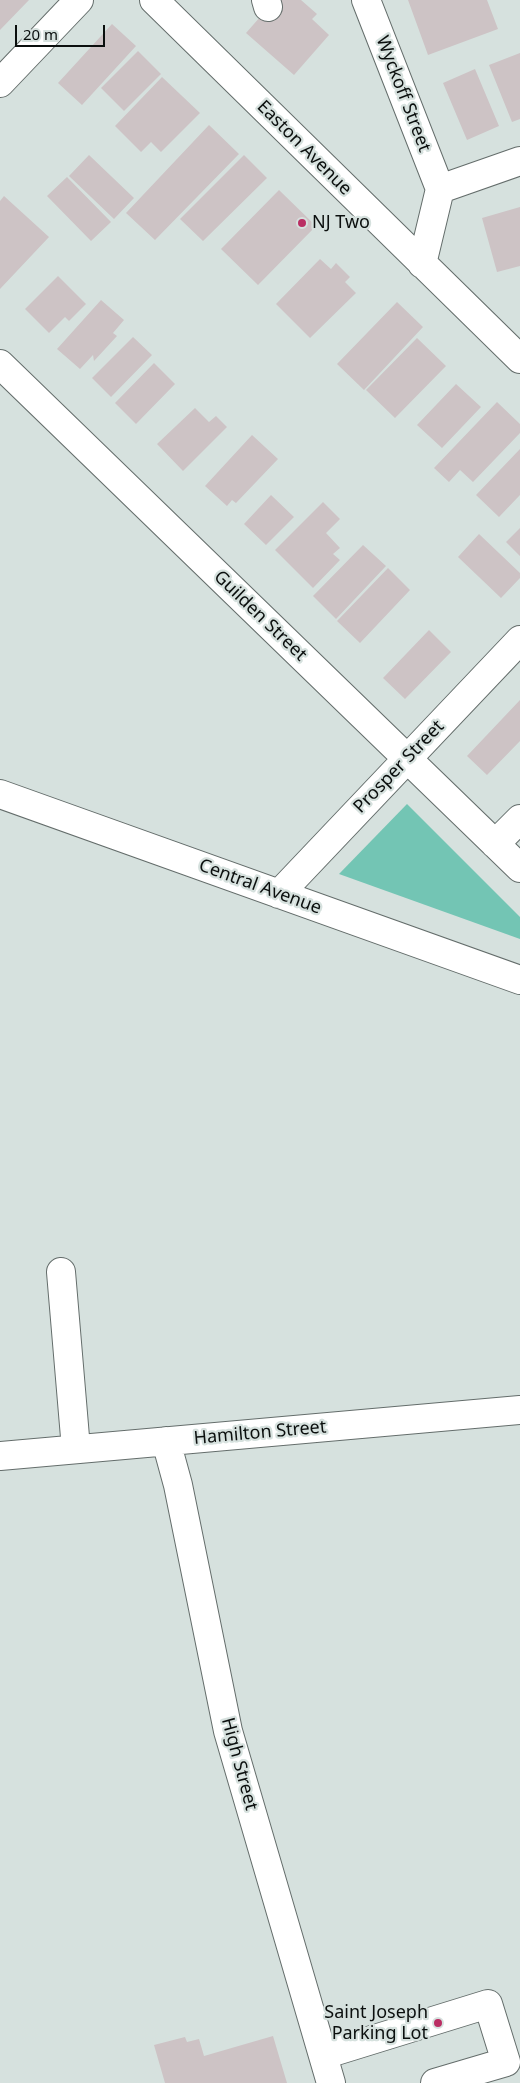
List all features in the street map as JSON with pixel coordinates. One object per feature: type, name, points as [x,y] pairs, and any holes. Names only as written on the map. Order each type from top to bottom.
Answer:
[{"type":"street","points":[[0,83],[79,0]]},
{"type":"street","name":"Easton Avenue","points":[[154,0],[520,359]]},
{"type":"street","name":"Wyckoff Street","points":[[366,0],[440,189]]},
{"type":"street","points":[[422,264],[440,189],[520,161]]},
{"type":"street","name":"Guilden Street","points":[[0,364],[520,868]]},
{"type":"street","name":"Prosper Street","points":[[279,894],[520,640]]},
{"type":"street","name":"Central Avenue","points":[[0,794],[520,980]]},
{"type":"street","points":[[495,844],[520,819]]},
{"type":"street","points":[[60,1272],[76,1449]]},
{"type":"street","name":"Hamilton Street","points":[[0,1456],[520,1410]]},
{"type":"street","name":"High Street","points":[[166,1441],[178,1485],[228,1731],[331,2083]]},
{"type":"street","points":[[323,2055],[488,2004],[506,2062],[436,2083]]},
{"type":"green space","points":[[407,804],[520,917],[520,939],[339,874]]},
{"type":"building","points":[[0,0],[29,0],[0,30]]},
{"type":"building","points":[[275,0],[301,0],[317,14],[312,19],[329,35],[294,75],[246,33]]},
{"type":"building","points":[[408,0],[487,0],[498,29],[428,55]]},
{"type":"building","points":[[112,24],[136,46],[82,105],[58,83]]},
{"type":"building","points":[[138,51],[161,74],[124,111],[101,88]]},
{"type":"building","points":[[520,53],[520,119],[512,122],[489,65]]},
{"type":"building","points":[[475,69],[499,126],[467,140],[443,83]]},
{"type":"building","points":[[162,77],[200,113],[161,152],[151,142],[141,152],[115,126]]},
{"type":"building","points":[[209,125],[239,154],[155,240],[126,213]]},
{"type":"building","points":[[89,155],[134,198],[114,219],[69,176]]},
{"type":"building","points":[[244,155],[267,178],[203,241],[180,219]]},
{"type":"building","points":[[67,177],[111,222],[91,241],[47,196]]},
{"type":"building","points":[[279,190],[316,226],[258,285],[221,249]]},
{"type":"building","points":[[4,196],[49,237],[0,289],[0,201]]},
{"type":"building","points":[[520,207],[520,266],[497,272],[482,218]]},
{"type":"building","points":[[320,259],[331,269],[336,263],[350,277],[345,282],[356,293],[310,338],[276,304]]},
{"type":"building","points":[[58,276],[86,304],[69,321],[65,317],[49,333],[25,309]]},
{"type":"building","points":[[101,300],[124,320],[113,333],[117,336],[94,361],[93,355],[80,369],[57,349]]},
{"type":"building","points":[[397,302],[423,327],[364,390],[337,364]]},
{"type":"building","points":[[133,337],[152,355],[111,397],[92,378]]},
{"type":"building","points":[[417,338],[446,366],[395,418],[366,390]]},
{"type":"building","points":[[154,363],[175,384],[136,424],[115,403]]},
{"type":"building","points":[[456,384],[481,407],[442,448],[417,425]]},
{"type":"building","points":[[497,402],[520,424],[520,433],[473,482],[460,470],[449,482],[434,468]]},
{"type":"building","points":[[195,408],[209,422],[216,416],[227,427],[183,471],[157,444]]},
{"type":"building","points":[[252,435],[278,459],[236,503],[232,500],[227,506],[205,486]]},
{"type":"building","points":[[520,449],[520,495],[499,517],[476,495]]},
{"type":"building","points":[[271,495],[294,517],[266,545],[244,524]]},
{"type":"building","points":[[323,502],[340,519],[326,533],[340,548],[333,554],[340,560],[313,588],[275,550]]},
{"type":"building","points":[[520,528],[520,556],[506,542]]},
{"type":"building","points":[[479,534],[520,573],[520,578],[501,598],[458,557]]},
{"type":"building","points":[[363,545],[386,566],[336,619],[313,596]]},
{"type":"building","points":[[388,568],[410,590],[360,643],[337,621]]},
{"type":"building","points":[[429,630],[451,652],[405,699],[383,678]]},
{"type":"building","points":[[520,700],[520,741],[487,775],[467,756]]},
{"type":"building","points":[[273,2036],[287,2083],[165,2083],[154,2045],[185,2037],[187,2042],[199,2039],[204,2056]]},
{"type":"place","name":"NJ Two","points":[[302,223]]},
{"type":"place","name":"Saint Joseph Parking Lot","points":[[438,2023]]}]
